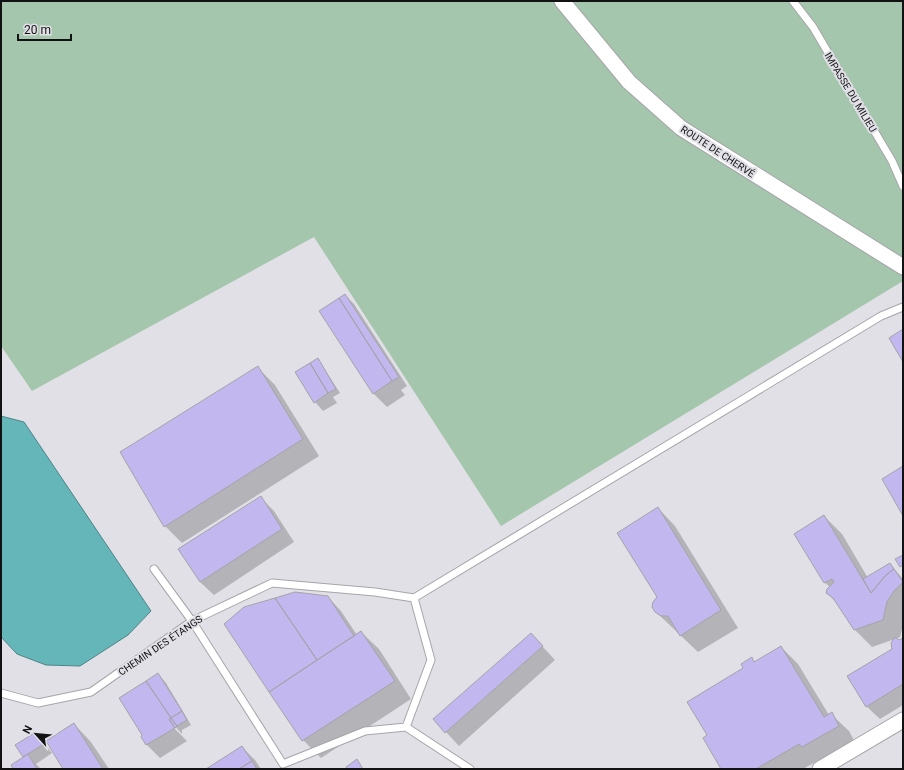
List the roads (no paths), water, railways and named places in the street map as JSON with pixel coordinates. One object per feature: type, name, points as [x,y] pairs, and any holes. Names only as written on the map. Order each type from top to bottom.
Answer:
[{"type":"street","name":"ROUTE DE CHERVÉ","points":[[562,1],[629,82],[682,128],[903,267]]},
{"type":"street","points":[[820,769],[903,720]]},
{"type":"lane","name":"IMPASSE DU MILIEU","points":[[793,1],[813,27],[892,161],[903,186]]},
{"type":"lane","points":[[406,727],[431,660],[414,598],[881,316],[903,306]]},
{"type":"lane","points":[[154,569],[192,621],[283,764],[365,731],[406,727],[470,769]]},
{"type":"lane","name":"CHEMIN DES ÉTANGS","points":[[1,693],[38,703],[91,692],[192,621],[272,583],[375,592],[414,598]]},
{"type":"water","points":[[1,416],[24,422],[151,611],[128,635],[80,666],[46,665],[17,654],[1,637]]}]
